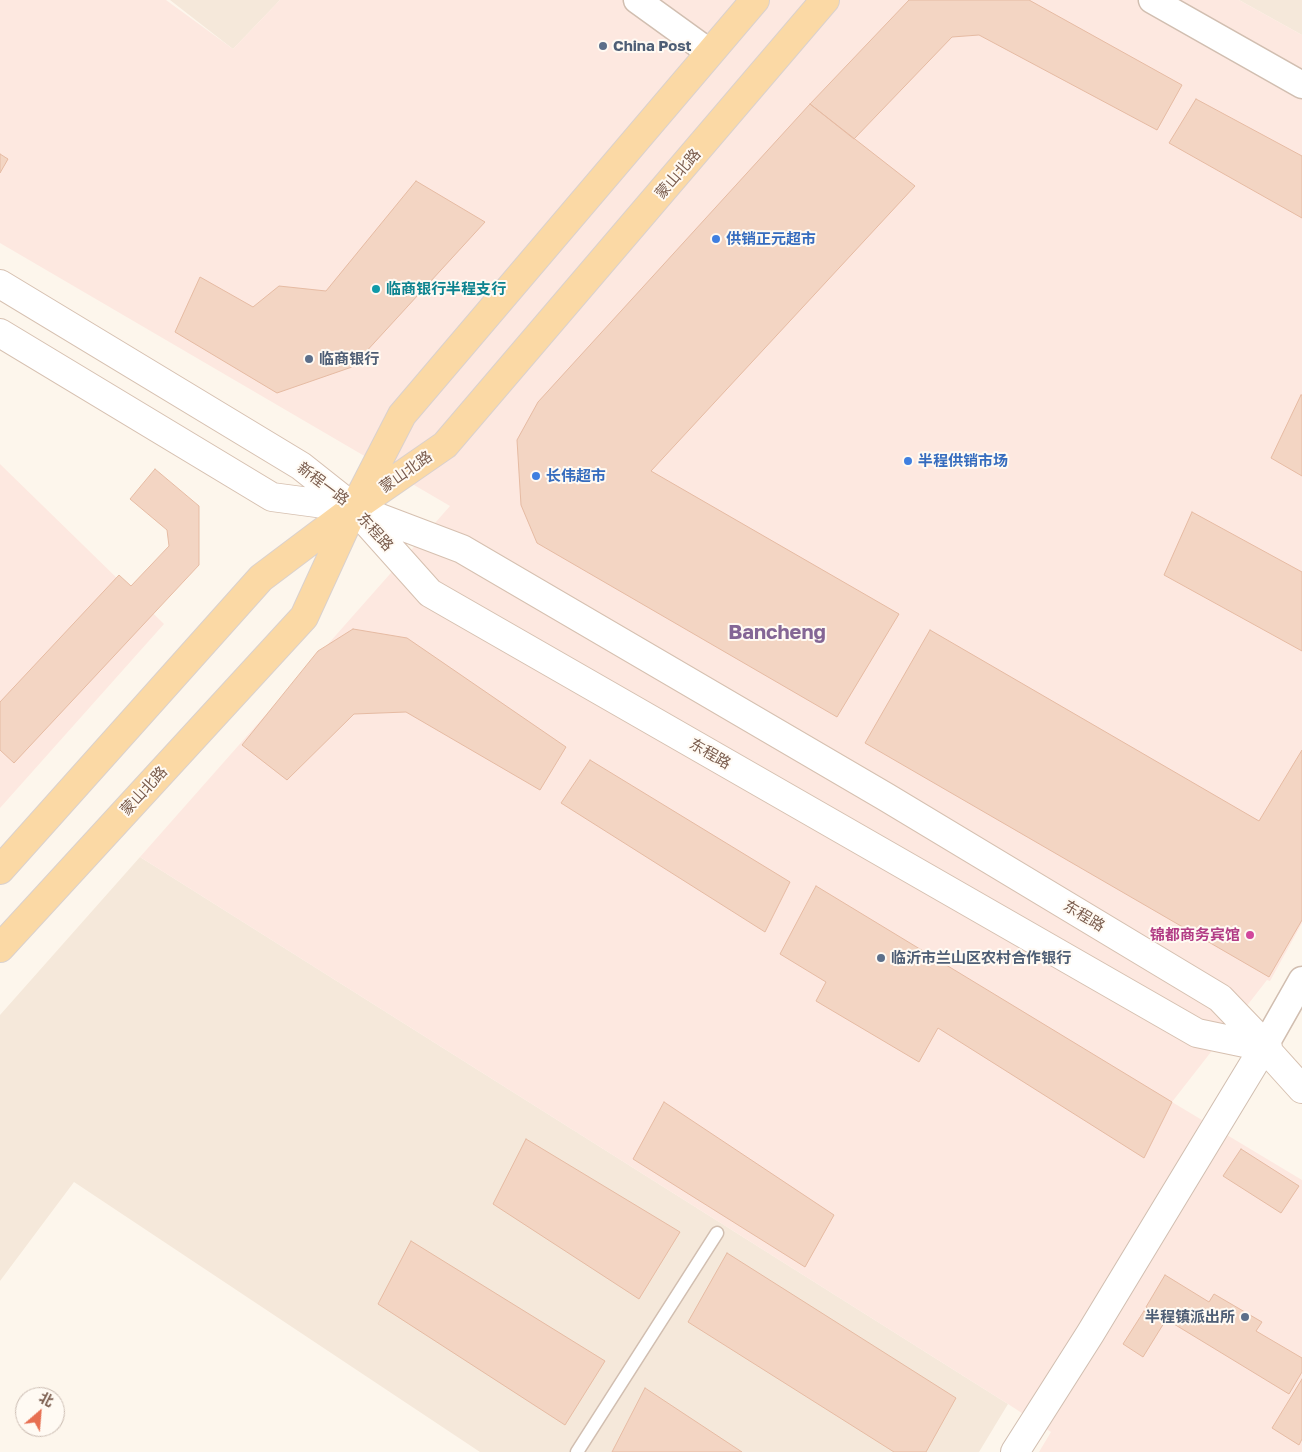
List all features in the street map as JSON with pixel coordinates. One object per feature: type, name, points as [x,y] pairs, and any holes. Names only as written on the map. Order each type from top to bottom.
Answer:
[{"type":"main road","points":[[0,870],[261,578],[354,508],[402,415],[755,0]]},
{"type":"main road","name":"蒙山北路","points":[[0,948],[304,617],[354,508],[445,445],[825,0]]},
{"type":"main road","name":"新程一路","points":[[0,284],[301,466],[354,508]]},
{"type":"main road","name":"新程一路","points":[[0,333],[272,497],[354,508]]},
{"type":"main road","name":"东程路","points":[[354,508],[462,549],[886,797],[1220,998],[1302,1089]]},
{"type":"main road","name":"东程路","points":[[354,508],[430,593],[1197,1033],[1264,1047],[1302,1062]]},
{"type":"main road","points":[[1015,1452],[1090,1334],[1264,1047]]},
{"type":"street","points":[[637,0],[709,52]]},
{"type":"street","points":[[1152,0],[1302,85]]},
{"type":"street","points":[[1264,1047],[1302,980]]},
{"type":"lane","points":[[577,1452],[717,1233]]},
{"type":"shaded area","points":[[0,0],[166,0],[233,49],[280,0],[1239,0],[1302,35],[1302,923],[1270,981],[1267,980],[1172,1102],[1302,1180],[1302,1452],[1039,1452],[1051,1432],[140,857],[450,506],[0,243]]},
{"type":"shaded area","points":[[170,0],[280,0],[233,49]]},
{"type":"shaded area","points":[[1239,0],[1302,0],[1302,35]]},
{"type":"shaded area","points":[[0,464],[164,624],[0,808]]},
{"type":"shaded area","points":[[140,857],[1008,1404],[979,1452],[480,1452],[74,1182],[0,1281],[0,1015]]},
{"type":"building","points":[[909,0],[1029,0],[1182,85],[1157,130],[979,35],[952,37],[854,139],[810,104]]},
{"type":"building","points":[[1196,99],[1302,156],[1302,218],[1169,143]]},
{"type":"building","points":[[810,104],[915,186],[651,471],[899,614],[837,717],[537,543],[521,505],[517,440],[538,402]]},
{"type":"building","points":[[0,154],[8,159],[0,173]]},
{"type":"building","name":"临商银行半程支行","points":[[416,181],[485,222],[352,367],[277,393],[175,332],[200,277],[253,307],[279,286],[326,291]]},
{"type":"building","points":[[1302,395],[1302,476],[1271,458]]},
{"type":"building","points":[[155,469],[199,506],[199,565],[14,763],[0,750],[0,702],[119,575],[131,586],[169,546],[167,530],[130,499]]},
{"type":"building","points":[[1192,512],[1302,572],[1302,651],[1164,575]]},
{"type":"building","points":[[353,629],[407,638],[566,747],[540,790],[406,712],[354,714],[287,780],[242,745],[318,651]]},
{"type":"building","points":[[930,630],[1259,821],[1302,750],[1302,920],[1269,977],[865,743]]},
{"type":"building","points":[[590,760],[790,882],[765,932],[561,803]]},
{"type":"building","points":[[816,886],[1172,1102],[1144,1158],[938,1028],[919,1062],[816,1001],[826,982],[780,954]]},
{"type":"building","points":[[664,1102],[834,1215],[805,1267],[633,1159]]},
{"type":"building","points":[[526,1139],[680,1232],[639,1299],[493,1204]]},
{"type":"building","points":[[1241,1149],[1299,1186],[1281,1213],[1223,1176]]},
{"type":"building","points":[[411,1241],[605,1361],[565,1425],[378,1304]]},
{"type":"building","points":[[727,1253],[956,1398],[926,1452],[894,1452],[688,1322]]},
{"type":"building","points":[[1165,1275],[1209,1302],[1214,1294],[1262,1322],[1256,1331],[1302,1358],[1302,1372],[1289,1394],[1146,1307]]},
{"type":"building","points":[[1144,1311],[1164,1323],[1143,1357],[1123,1344]]},
{"type":"building","points":[[1302,1379],[1302,1439],[1299,1445],[1272,1428]]},
{"type":"building","points":[[645,1388],[742,1452],[612,1452]]},
{"type":"place","name":"China Post","points":[[603,46]]},
{"type":"place","name":"供销正元超市","points":[[716,239]]},
{"type":"place","name":"临商银行半程支行","points":[[376,289]]},
{"type":"place","name":"临商银行","points":[[309,359]]},
{"type":"place","name":"半程供销市场","points":[[908,461]]},
{"type":"place","name":"长伟超市","points":[[536,476]]},
{"type":"place","name":"锦都商务宾馆","points":[[1250,935]]},
{"type":"place","name":"临沂市兰山区农村合作银行","points":[[881,958]]},
{"type":"place","name":"半程镇派出所","points":[[1245,1317]]},
{"type":"district","name":"Bancheng","points":[[777,633]]}]
